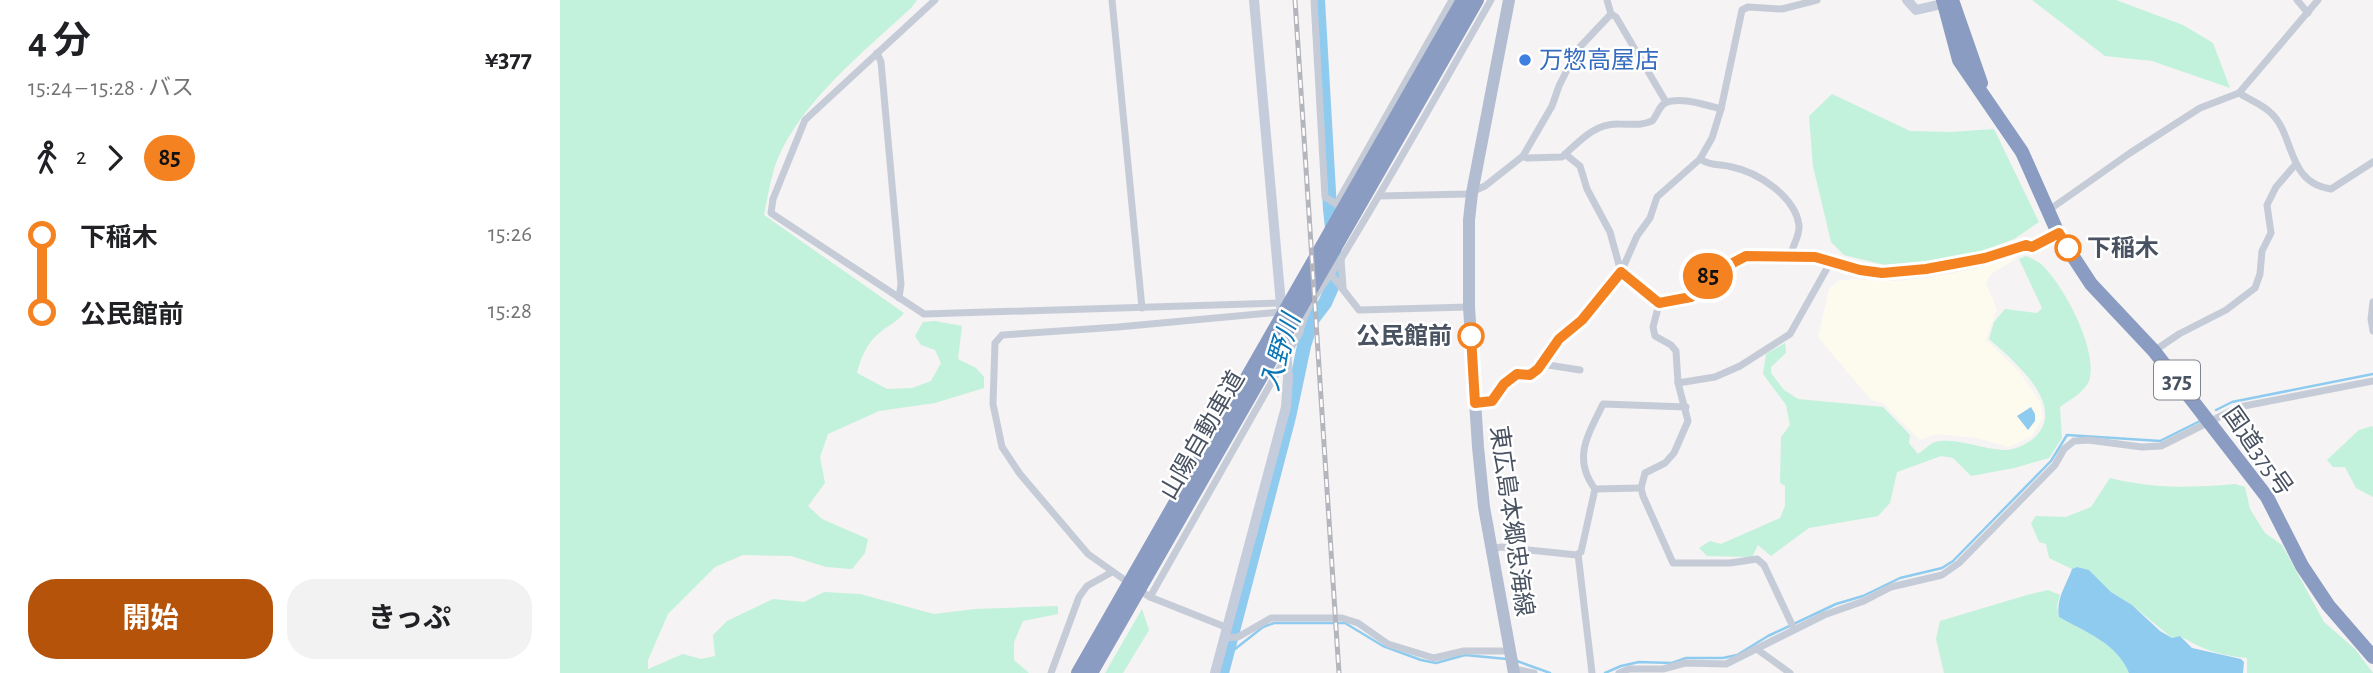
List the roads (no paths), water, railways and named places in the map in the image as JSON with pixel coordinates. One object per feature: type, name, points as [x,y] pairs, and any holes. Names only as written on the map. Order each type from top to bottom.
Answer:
[{"type":"highway","name":"山陽自動車道","points":[[1078,673],[1137,594],[1463,0]]},
{"type":"highway","name":"山陽自動車道","points":[[1091,673],[1477,0]]},
{"type":"highway","name":"国道375号","points":[[1950,1],[1959,60],[2022,152],[2059,233],[2091,284],[2154,351],[2209,421],[2267,498],[2302,566],[2328,605],[2373,657]]},
{"type":"main road","name":"東広島本郷忠海線","points":[[1507,0],[1472,193],[1469,220],[1469,307],[1484,508],[1513,663]]},
{"type":"street","points":[[935,0],[805,120],[773,199],[771,213],[924,314],[1281,307]]},
{"type":"street","points":[[1112,0],[1142,308]]},
{"type":"street","points":[[1215,673],[1230,635],[1286,407],[1288,352],[1281,307],[1254,0]]},
{"type":"street","points":[[1314,0],[1325,197],[1361,224]]},
{"type":"street","points":[[1333,201],[1452,0]]},
{"type":"street","points":[[1137,594],[1300,332],[1303,317],[1336,279],[1340,260],[1491,0]]},
{"type":"street","points":[[1607,0],[1611,14],[1616,17],[1666,102]]},
{"type":"street","points":[[1475,403],[1492,401],[1504,384],[1517,374],[1530,375],[1559,339],[1582,320],[1621,272],[1637,236],[1650,218],[1657,197],[1700,159],[1712,138],[1721,109],[1742,10],[1748,7],[1782,9],[1817,0]]},
{"type":"street","points":[[1907,0],[1916,10],[1950,1]]},
{"type":"street","points":[[2297,0],[2308,13]]},
{"type":"street","points":[[2049,210],[2200,108],[2239,93],[2318,0]]},
{"type":"street","points":[[1379,196],[1472,193],[1523,156],[1552,106],[1577,50],[1611,14]]},
{"type":"street","points":[[877,53],[881,62],[896,228],[901,284],[899,298]]},
{"type":"street","points":[[2239,93],[2272,113],[2285,137],[2295,165],[2321,188],[2330,189],[2373,162]]},
{"type":"street","points":[[1523,156],[1562,157],[1592,131],[1619,124],[1642,125],[1652,121],[1666,102],[1690,101],[1721,109]]},
{"type":"street","points":[[1565,154],[1580,166],[1587,189],[1610,232],[1621,272],[1659,303],[1691,297],[1700,291],[1706,277],[1746,256],[1815,257],[1830,263],[1882,273],[1926,269],[1985,258],[2026,245],[2032,247],[2059,233]]},
{"type":"street","points":[[1700,159],[1713,165],[1748,171],[1779,192],[1794,212],[1799,225],[1798,238],[1791,257]]},
{"type":"street","points":[[2154,351],[2179,334],[2227,310],[2255,288],[2260,274],[2262,251],[2271,233],[2267,205],[2271,195],[2295,165]]},
{"type":"street","points":[[1340,260],[1336,279],[1359,310],[1469,307]]},
{"type":"street","points":[[1678,383],[1728,372],[1757,357],[1790,334],[1830,263]]},
{"type":"street","points":[[2373,302],[2373,331]]},
{"type":"street","points":[[1659,303],[1653,327],[1656,336],[1671,345],[1675,351],[1678,383],[1688,421],[1679,444],[1665,463],[1645,473],[1641,488],[1673,563],[1730,563],[1757,559],[1765,565],[1792,626]]},
{"type":"street","points":[[1281,307],[1118,327],[1002,335],[995,343],[993,404],[1002,447],[1020,474],[1088,554],[1137,594],[1230,635],[1271,618],[1342,618],[1358,623],[1388,644],[1434,658],[1464,651],[1513,663],[1534,673]]},
{"type":"street","points":[[1543,362],[1580,370]]},
{"type":"street","points":[[1619,673],[1629,669],[1663,669],[1685,663],[1726,664],[1758,650],[1792,626],[1864,601],[1891,587],[1942,575],[1959,563],[2036,485],[2055,465],[2064,449],[2074,441],[2161,446],[2184,437],[2239,407],[2373,381]]},
{"type":"street","points":[[1595,489],[1585,476],[1583,454],[1584,444],[1603,404],[1686,407]]},
{"type":"street","points":[[1595,489],[1641,488]]},
{"type":"street","points":[[1592,673],[1578,554],[1581,552],[1595,489]]},
{"type":"street","points":[[1491,549],[1502,547],[1578,554]]},
{"type":"street","points":[[1051,673],[1079,597],[1087,586],[1112,572]]},
{"type":"street","points":[[1758,650],[1790,673]]},
{"type":"water","points":[[2031,407],[2035,421],[2028,430],[2017,416]]},
{"type":"water","points":[[2077,567],[2089,570],[2111,592],[2132,605],[2160,631],[2172,638],[2180,636],[2192,648],[2241,659],[2244,662],[2243,673],[2129,673],[2117,654],[2108,646],[2059,617],[2062,592],[2072,569]]},
{"type":"waterway","name":"入野川","points":[[1222,673],[1289,417],[1304,346],[1312,320],[1325,303],[1337,276],[1330,209],[1318,0]]},
{"type":"waterway","points":[[2216,410],[2232,402],[2373,374]]},
{"type":"waterway","points":[[1605,673],[1639,662],[1672,663],[1686,658],[1723,658],[1737,655],[1768,636],[1836,604],[1863,596],[1900,578],[1942,568],[1953,561],[2051,461],[2067,435],[2160,441],[2202,420]]},
{"type":"waterway","points":[[1226,659],[1263,627],[1274,623],[1345,623],[1383,646],[1436,663],[1465,655],[1507,659]]},
{"type":"waterway","points":[[1517,661],[1550,673]]},
{"type":"railway","points":[[1295,0],[1339,673]]},
{"type":"place","name":"万惣高屋店","points":[[1525,60]]},
{"type":"place","name":"下稲木","points":[[2068,248]]},
{"type":"place","name":"公民館前","points":[[1471,336]]}]
